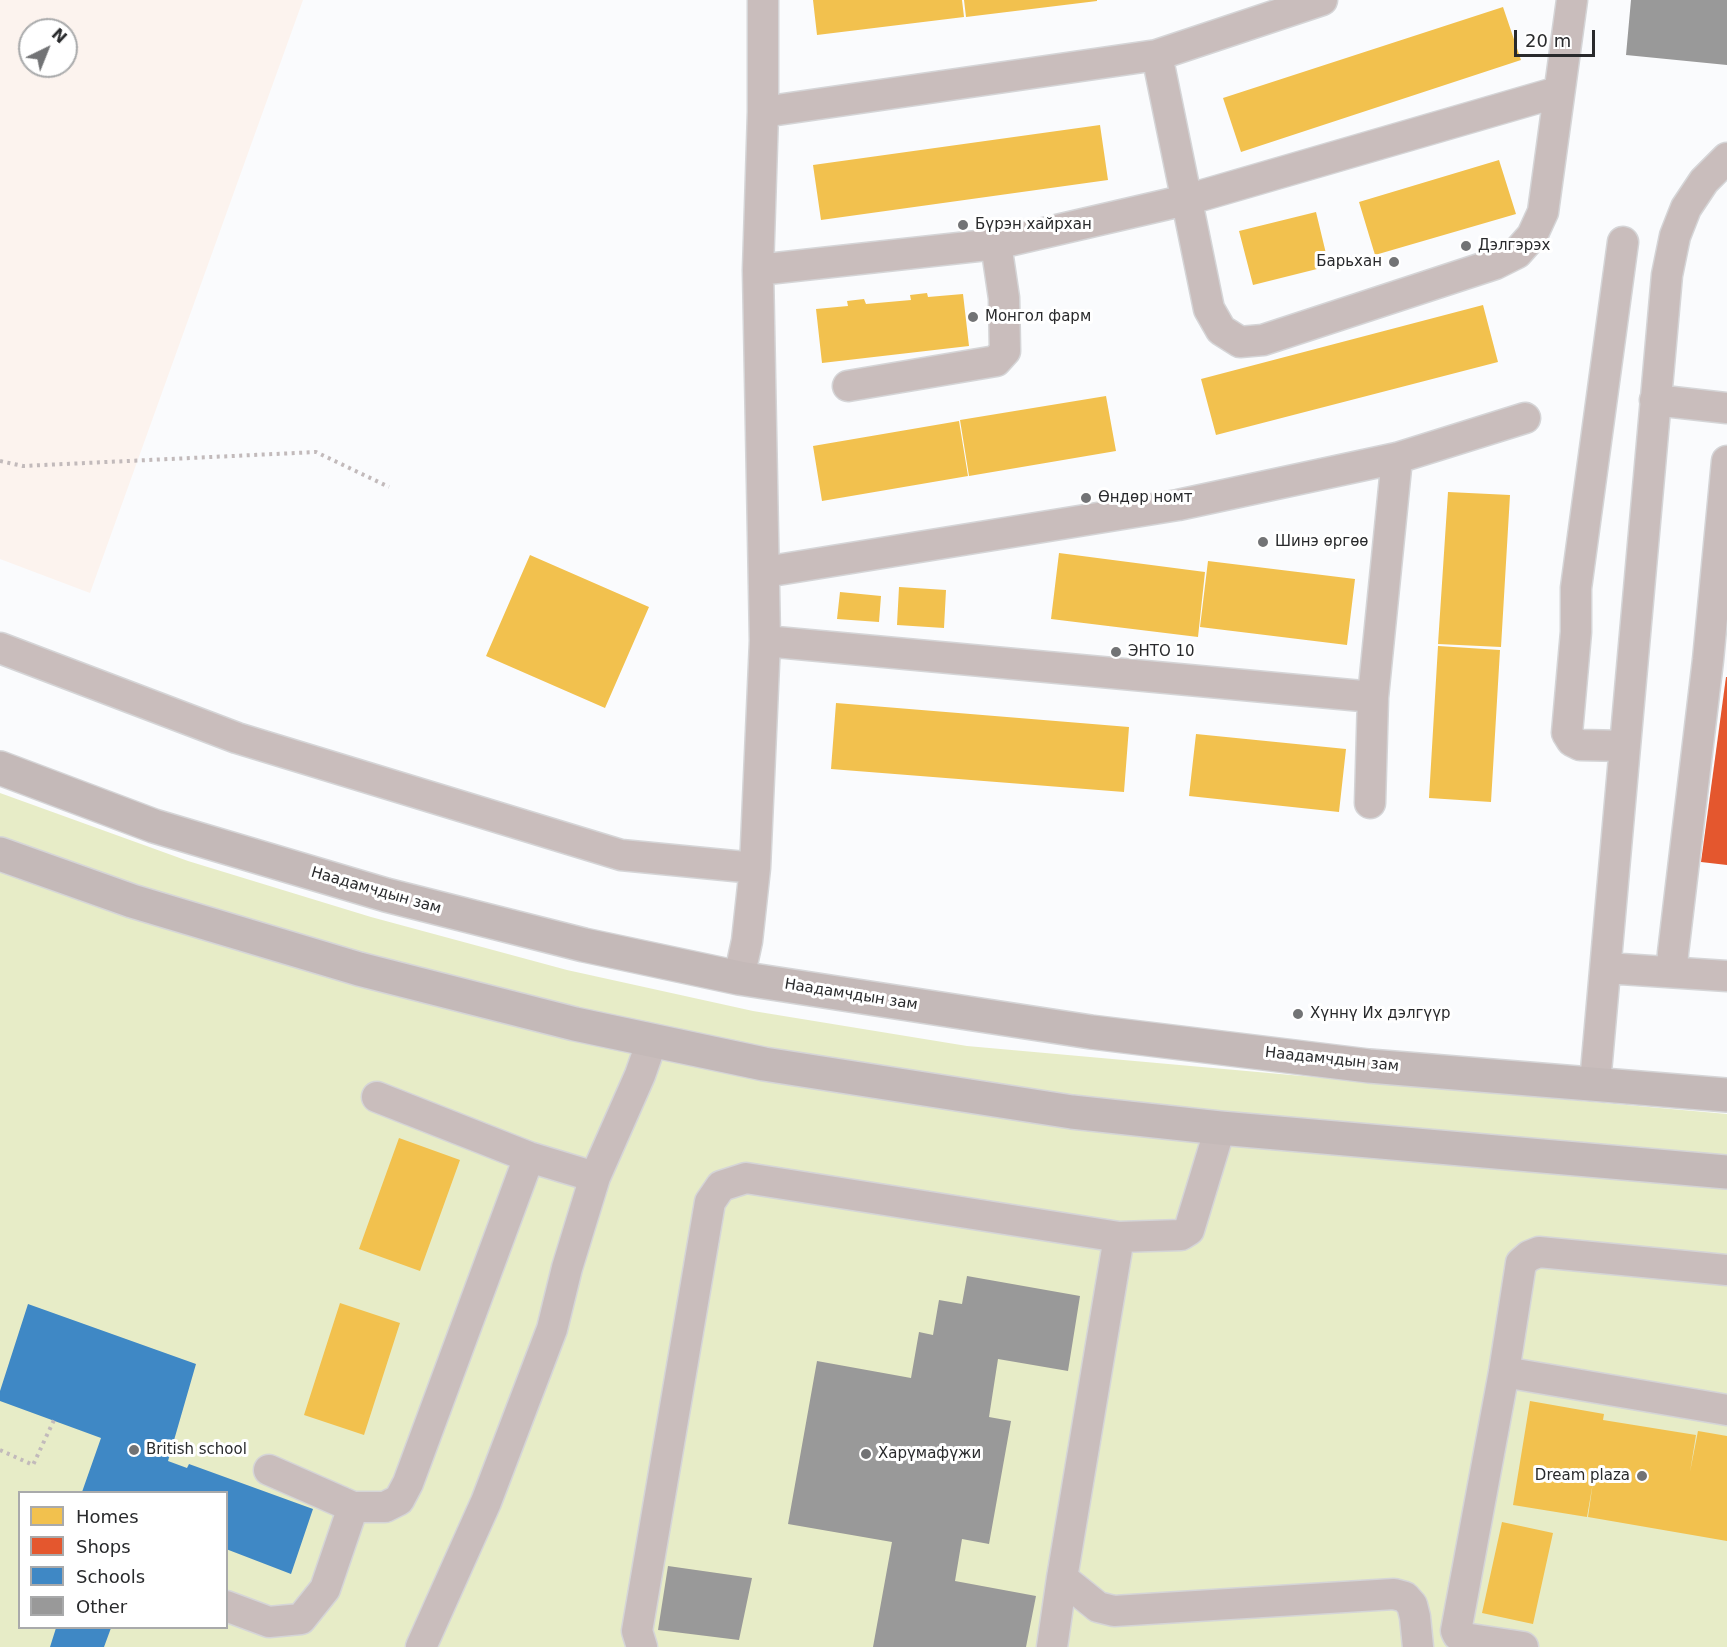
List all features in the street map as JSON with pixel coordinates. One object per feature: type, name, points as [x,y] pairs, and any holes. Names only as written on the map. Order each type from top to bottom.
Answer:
[{"type":"highway","name":"Наадамчдын зам","points":[[0,768],[154,826],[386,895],[584,945],[739,978],[1091,1032],[1369,1065],[1727,1095]]},
{"type":"highway","points":[[0,854],[132,901],[359,969],[575,1024],[764,1064],[1060,1110],[1220,1128],[1727,1172]]},
{"type":"street","points":[[739,978],[747,941],[755,868],[765,641],[758,270],[763,112],[763,0]]},
{"type":"street","points":[[763,112],[1157,55],[1322,0]]},
{"type":"street","points":[[1157,55],[1209,309],[1221,330],[1240,342],[1263,340],[1495,264],[1517,253],[1532,236],[1543,212],[1572,0]]},
{"type":"street","points":[[758,270],[996,244],[1186,200],[1558,92]]},
{"type":"street","points":[[1595,1083],[1667,275],[1675,236],[1686,208],[1693,195],[1727,158]]},
{"type":"street","points":[[1623,242],[1576,588],[1576,632],[1567,733],[1572,741],[1580,746],[1625,746]]},
{"type":"street","points":[[848,386],[996,361],[1005,351],[1004,298],[996,244]]},
{"type":"street","points":[[1655,400],[1727,408]]},
{"type":"street","points":[[765,572],[1178,505],[1397,458],[1525,418]]},
{"type":"street","points":[[1370,803],[1373,697],[1397,458]]},
{"type":"street","points":[[1672,971],[1708,660],[1727,461]]},
{"type":"street","points":[[765,641],[1373,697]]},
{"type":"street","points":[[0,648],[237,738],[621,855],[755,868]]},
{"type":"street","points":[[1606,968],[1727,976]]},
{"type":"street","points":[[421,1647],[486,1503],[548,1340],[595,1177],[640,1075],[652,1041]]},
{"type":"street","points":[[377,1097],[529,1158],[595,1177]]},
{"type":"street","points":[[642,1647],[637,1631],[706,1225],[710,1202],[721,1186],[746,1178],[1119,1237],[1181,1235],[1189,1230],[1220,1128]]},
{"type":"street","points":[[269,1470],[353,1507],[385,1507],[399,1500],[408,1483],[529,1158]]},
{"type":"street","points":[[1052,1647],[1119,1237]]},
{"type":"street","points":[[1524,1647],[1464,1638],[1456,1631],[1504,1372],[1521,1263],[1529,1256],[1539,1252],[1727,1270]]},
{"type":"street","points":[[1504,1372],[1727,1410]]},
{"type":"street","points":[[228,1607],[269,1622],[301,1619],[325,1589],[353,1507]]},
{"type":"street","points":[[1062,1578],[1098,1607],[1114,1611],[1394,1594],[1405,1597],[1412,1605],[1418,1647]]},
{"type":"path","points":[[0,461],[23,466],[316,452],[390,487]]},
{"type":"path","points":[[0,1450],[33,1465],[54,1420]]},
{"type":"shaded area","points":[[0,0],[303,0],[90,593],[0,559]]},
{"type":"green space","points":[[0,793],[188,861],[371,917],[567,970],[753,1011],[967,1046],[1727,1114],[1727,1647],[0,1647]]},
{"type":"building: Homes","points":[[813,0],[962,0],[964,17],[817,35]]},
{"type":"building: Homes","points":[[964,0],[1097,0],[1097,1],[966,17]]},
{"type":"building: Homes","points":[[1503,7],[1521,60],[1241,152],[1223,98]]},
{"type":"building: Homes","points":[[1100,125],[1108,180],[821,220],[813,165]]},
{"type":"building: Homes","points":[[1499,160],[1516,214],[1375,255],[1359,202]]},
{"type":"building: Homes","points":[[1316,212],[1329,266],[1253,285],[1239,231]]},
{"type":"building: Homes","points":[[927,293],[928,297],[963,294],[969,346],[822,363],[816,309],[848,306],[847,301],[864,299],[866,304],[911,300],[910,295]]},
{"type":"building: Homes","points":[[1483,305],[1498,362],[1216,435],[1201,379]]},
{"type":"building: Homes","points":[[1106,396],[1116,451],[969,476],[960,420]]},
{"type":"building: Homes","points":[[959,421],[968,476],[822,501],[813,446]]},
{"type":"building: Homes","points":[[1448,492],[1510,495],[1501,647],[1438,644]]},
{"type":"building: Homes","points":[[1059,553],[1205,572],[1198,637],[1051,619]]},
{"type":"building: Homes","points":[[530,555],[649,607],[605,708],[486,656]]},
{"type":"building: Homes","points":[[1208,561],[1355,579],[1347,645],[1200,627]]},
{"type":"building: Homes","points":[[899,587],[946,590],[944,628],[897,625]]},
{"type":"building: Homes","points":[[840,592],[881,596],[879,622],[837,619]]},
{"type":"building: Homes","points":[[1438,646],[1500,650],[1491,802],[1429,798]]},
{"type":"building: Homes","points":[[836,703],[1129,727],[1124,792],[831,769]]},
{"type":"building: Homes","points":[[1196,734],[1346,749],[1339,812],[1189,796]]},
{"type":"building: Homes","points":[[399,1138],[460,1160],[420,1271],[359,1249]]},
{"type":"building: Homes","points":[[340,1303],[400,1323],[364,1435],[304,1415]]},
{"type":"building: Homes","points":[[1530,1401],[1604,1414],[1603,1420],[1696,1435],[1690,1472],[1698,1431],[1727,1436],[1727,1541],[1588,1517],[1593,1482],[1587,1517],[1513,1505]]},
{"type":"building: Homes","points":[[1502,1522],[1553,1533],[1533,1624],[1482,1613]]},
{"type":"building: Shops","points":[[1727,677],[1727,865],[1701,862]]},
{"type":"building: Schools","name":"British school","points":[[28,1304],[196,1364],[168,1461],[187,1468],[189,1464],[313,1509],[291,1574],[228,1550],[228,1491],[82,1491],[101,1438],[0,1401],[0,1391]]},
{"type":"building: Schools","points":[[56,1629],[111,1629],[104,1647],[50,1647]]},
{"type":"building: Other","points":[[1631,0],[1727,0],[1727,65],[1626,55]]},
{"type":"building: Other","points":[[967,1276],[1080,1296],[1068,1371],[998,1359],[989,1417],[1011,1421],[989,1544],[962,1539],[955,1581],[1036,1596],[1026,1647],[873,1647],[892,1542],[788,1524],[817,1361],[911,1378],[919,1332],[933,1335],[939,1300],[962,1304]]},
{"type":"building: Other","points":[[668,1566],[752,1578],[739,1640],[658,1630]]},
{"type":"place","name":"Бүрэн хайрхан","points":[[963,225]]},
{"type":"place","name":"Дэлгэрэх","points":[[1466,246]]},
{"type":"place","name":"Барьхан","points":[[1394,262]]},
{"type":"place","name":"Монгол фарм","points":[[973,317]]},
{"type":"place","name":"Өндөр номт","points":[[1086,498]]},
{"type":"place","name":"Шинэ өргөө","points":[[1263,542]]},
{"type":"place","name":"ЭНТО 10","points":[[1116,652]]},
{"type":"place","name":"Хүннү Их дэлгүүр","points":[[1298,1014]]},
{"type":"place","name":"British school","points":[[134,1450]]},
{"type":"place","name":"Харүмафүжи","points":[[866,1454]]},
{"type":"place","name":"Dream plaza","points":[[1642,1476]]}]
